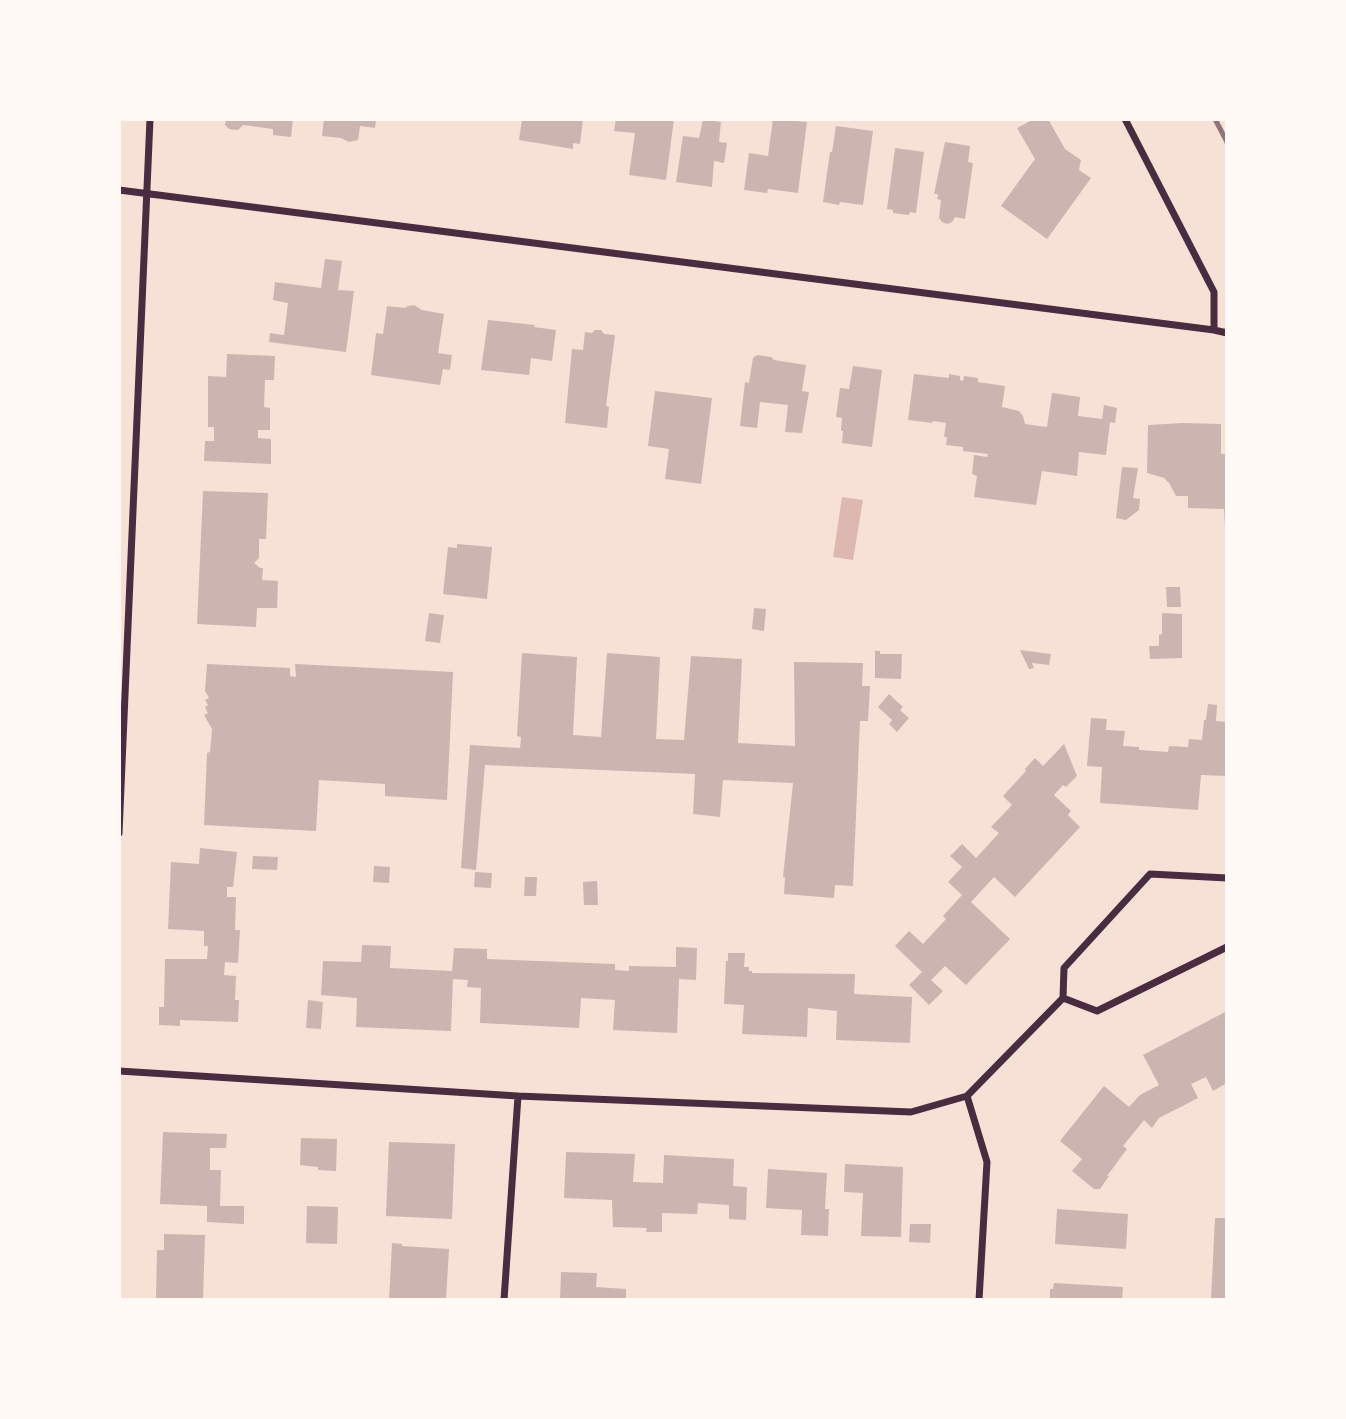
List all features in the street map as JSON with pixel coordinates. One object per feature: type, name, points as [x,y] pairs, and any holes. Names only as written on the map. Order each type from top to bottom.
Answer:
[{"type":"street","points":[[119,832],[150,119]]},
{"type":"street","points":[[1125,119],[1214,292],[1214,330]]},
{"type":"street","points":[[119,190],[1227,333]]},
{"type":"street","points":[[119,1071],[518,1096],[911,1112],[967,1096],[1063,998],[1064,968],[1150,874],[1227,878]]},
{"type":"street","points":[[1063,998],[1097,1011],[1227,947]]},
{"type":"street","points":[[504,1300],[518,1096]]},
{"type":"street","points":[[967,1096],[987,1163],[979,1300]]},
{"type":"shaded area","points":[[842,497],[863,500],[853,560],[833,557]]},
{"type":"building","points":[[226,119],[293,119],[291,137],[273,135],[273,129],[243,125],[238,130],[229,129],[225,125]]},
{"type":"building","points":[[324,119],[376,119],[375,128],[360,126],[358,140],[349,142],[341,138],[322,136]]},
{"type":"building","points":[[522,119],[583,119],[580,144],[573,143],[573,149],[519,140]]},
{"type":"building","points":[[616,119],[674,119],[666,180],[629,175],[635,133],[614,131]]},
{"type":"building","points":[[703,119],[721,122],[719,142],[727,143],[724,163],[714,161],[712,187],[676,182],[683,136],[699,138]]},
{"type":"building","points":[[773,119],[807,122],[798,193],[768,189],[767,193],[744,190],[749,153],[768,156]]},
{"type":"building","points":[[1034,119],[1048,119],[1065,149],[1081,160],[1079,170],[1091,178],[1047,239],[1001,206],[1035,159],[1017,128]]},
{"type":"building","points":[[836,126],[873,131],[863,205],[823,202]]},
{"type":"building","points":[[945,142],[970,146],[968,162],[973,163],[965,219],[955,217],[947,224],[939,218],[941,200],[937,199],[938,194],[934,194]]},
{"type":"building","points":[[895,148],[924,152],[916,213],[910,212],[909,215],[893,213],[893,210],[887,209]]},
{"type":"building","points":[[325,259],[342,261],[338,290],[354,291],[346,352],[269,342],[270,333],[284,335],[288,303],[273,300],[275,282],[321,288]]},
{"type":"building","points":[[414,305],[422,310],[444,314],[438,353],[452,355],[450,370],[443,369],[440,385],[371,375],[376,333],[383,334],[387,306],[405,308]]},
{"type":"building","points":[[488,320],[556,330],[552,361],[531,358],[529,375],[481,370]]},
{"type":"building","points":[[595,330],[615,335],[606,406],[609,407],[607,428],[565,423],[572,349],[583,350],[585,332],[592,333]]},
{"type":"building","points":[[227,354],[275,356],[274,380],[265,380],[264,407],[270,408],[270,430],[258,430],[258,438],[271,439],[271,464],[204,461],[205,441],[214,441],[214,427],[208,427],[208,376],[226,377]]},
{"type":"building","points":[[757,355],[806,365],[802,391],[809,392],[802,433],[785,432],[788,405],[760,402],[757,428],[740,426],[745,382],[749,383],[753,358]]},
{"type":"building","points":[[853,366],[882,370],[872,447],[842,443],[842,418],[836,417],[840,388],[849,389]]},
{"type":"building","points":[[914,374],[949,378],[949,374],[960,376],[963,381],[964,376],[978,378],[978,382],[1005,386],[1002,407],[1019,411],[1025,424],[1047,427],[1052,393],[1080,397],[1078,416],[1102,419],[1104,405],[1117,408],[1115,423],[1110,422],[1106,455],[1079,452],[1077,476],[1042,471],[1036,505],[974,497],[977,476],[972,474],[974,455],[987,457],[988,454],[963,451],[963,447],[946,445],[946,423],[908,420]]},
{"type":"building","points":[[655,391],[712,398],[701,484],[665,479],[669,449],[648,446]]},
{"type":"building","points":[[1221,424],[1221,454],[1226,454],[1227,529],[1224,509],[1188,508],[1188,496],[1176,496],[1164,478],[1147,473],[1148,425]]},
{"type":"building","points":[[1122,467],[1138,468],[1133,498],[1140,499],[1139,510],[1126,520],[1116,518]]},
{"type":"building","points":[[203,491],[268,493],[266,539],[259,539],[259,558],[254,563],[263,568],[262,580],[278,581],[277,608],[257,608],[256,627],[197,624]]},
{"type":"building","points":[[457,544],[492,547],[487,599],[443,594],[448,547],[457,548]]},
{"type":"building","points":[[1166,587],[1180,587],[1181,607],[1167,607]]},
{"type":"building","points":[[754,608],[766,609],[764,631],[752,629]]},
{"type":"building","points":[[429,613],[444,615],[440,643],[425,641]]},
{"type":"building","points":[[1162,613],[1182,614],[1182,658],[1150,659],[1149,646],[1159,646]]},
{"type":"building","points":[[1020,650],[1051,654],[1049,665],[1032,663],[1034,668],[1029,669]]},
{"type":"building","points":[[875,651],[880,651],[880,654],[902,654],[901,679],[875,678]]},
{"type":"building","points":[[522,653],[577,657],[573,735],[601,737],[607,653],[660,657],[656,739],[684,740],[691,656],[742,659],[738,743],[795,746],[794,662],[863,663],[862,686],[870,686],[868,721],[860,721],[853,886],[835,885],[834,898],[784,894],[783,877],[793,783],[723,780],[720,817],[693,814],[695,774],[485,765],[476,870],[461,868],[470,745],[520,748],[521,737],[517,736]]},
{"type":"building","points":[[207,664],[290,668],[290,676],[296,677],[295,664],[453,672],[447,800],[385,796],[385,784],[319,780],[316,831],[204,825],[207,753],[210,752],[212,729],[204,715],[208,713],[205,700],[209,698],[205,691]]},
{"type":"building","points":[[889,694],[903,707],[900,710],[909,718],[897,732],[889,724],[892,720],[878,707]]},
{"type":"building","points":[[1208,704],[1217,705],[1216,721],[1227,722],[1227,776],[1201,775],[1198,810],[1100,803],[1102,767],[1087,766],[1091,718],[1107,719],[1106,730],[1125,731],[1123,746],[1168,752],[1169,746],[1188,747],[1189,739],[1202,740]]},
{"type":"building","points":[[1064,744],[1077,776],[1054,795],[1071,811],[1068,815],[1080,827],[1015,897],[994,877],[971,902],[1010,939],[966,985],[945,966],[931,980],[943,991],[929,1005],[909,985],[922,972],[895,946],[909,931],[923,944],[946,919],[943,916],[962,895],[948,882],[962,867],[950,856],[962,844],[976,858],[999,833],[991,827],[1012,805],[1003,796],[1035,758],[1043,766]]},
{"type":"building","points":[[200,848],[237,852],[233,887],[227,887],[227,897],[236,897],[235,930],[240,930],[238,963],[225,962],[224,975],[236,976],[238,1022],[180,1020],[180,1026],[159,1025],[159,1007],[164,1007],[165,959],[207,959],[208,946],[204,946],[204,931],[168,929],[171,862],[199,864]]},
{"type":"building","points":[[253,856],[278,857],[277,870],[252,869]]},
{"type":"building","points":[[374,866],[390,867],[389,883],[373,882]]},
{"type":"building","points":[[475,872],[492,873],[491,888],[474,887]]},
{"type":"building","points":[[525,877],[537,877],[536,896],[524,896]]},
{"type":"building","points":[[597,881],[598,905],[584,905],[583,882]]},
{"type":"building","points":[[362,945],[391,946],[390,968],[452,971],[454,948],[487,949],[487,959],[615,964],[615,970],[629,971],[629,966],[676,967],[676,947],[697,948],[696,980],[679,979],[677,1033],[613,1030],[615,1000],[581,998],[579,1028],[480,1023],[481,988],[467,987],[468,980],[453,979],[451,1031],[356,1027],[357,998],[321,995],[323,961],[361,962]]},
{"type":"building","points":[[728,953],[745,953],[744,967],[749,967],[752,973],[855,974],[854,994],[912,997],[910,1043],[836,1040],[837,1011],[808,1008],[807,1037],[742,1034],[744,1005],[724,1004]]},
{"type":"building","points":[[308,1000],[323,1002],[321,1029],[306,1028]]},
{"type":"building","points":[[1227,1011],[1227,1083],[1213,1091],[1206,1077],[1191,1084],[1198,1098],[1159,1118],[1152,1128],[1144,1120],[1123,1146],[1127,1149],[1100,1189],[1094,1189],[1072,1171],[1082,1159],[1060,1141],[1104,1086],[1129,1107],[1140,1095],[1159,1085],[1143,1055]]},
{"type":"building","points":[[163,1132],[227,1134],[226,1148],[210,1148],[210,1170],[221,1170],[220,1206],[244,1206],[244,1224],[207,1222],[207,1206],[160,1204]]},
{"type":"building","points":[[301,1138],[337,1139],[336,1171],[300,1165]]},
{"type":"building","points":[[389,1142],[455,1144],[452,1219],[386,1216]]},
{"type":"building","points":[[566,1152],[635,1154],[633,1182],[663,1183],[664,1155],[734,1159],[733,1186],[747,1187],[746,1220],[729,1219],[729,1205],[698,1203],[697,1214],[662,1213],[662,1232],[646,1232],[647,1228],[613,1227],[612,1200],[564,1198]]},
{"type":"building","points":[[845,1164],[903,1167],[901,1237],[861,1236],[863,1193],[844,1192]]},
{"type":"building","points":[[768,1169],[827,1173],[825,1209],[829,1209],[828,1236],[801,1235],[802,1210],[766,1208]]},
{"type":"building","points":[[307,1206],[338,1207],[337,1244],[306,1243]]},
{"type":"building","points":[[1057,1209],[1128,1214],[1126,1249],[1055,1244]]},
{"type":"building","points":[[1215,1218],[1227,1218],[1227,1300],[1211,1300]]},
{"type":"building","points":[[910,1224],[931,1224],[930,1243],[909,1242]]},
{"type":"building","points":[[164,1234],[205,1235],[203,1300],[156,1300],[157,1250],[164,1250]]},
{"type":"building","points":[[392,1243],[449,1249],[446,1300],[389,1300]]},
{"type":"building","points":[[561,1272],[597,1273],[596,1287],[626,1289],[626,1300],[560,1300]]},
{"type":"building","points":[[1054,1283],[1123,1287],[1122,1300],[1050,1300],[1050,1289],[1053,1289]]},
{"type":"railway","points":[[1215,119],[1227,142]]}]
